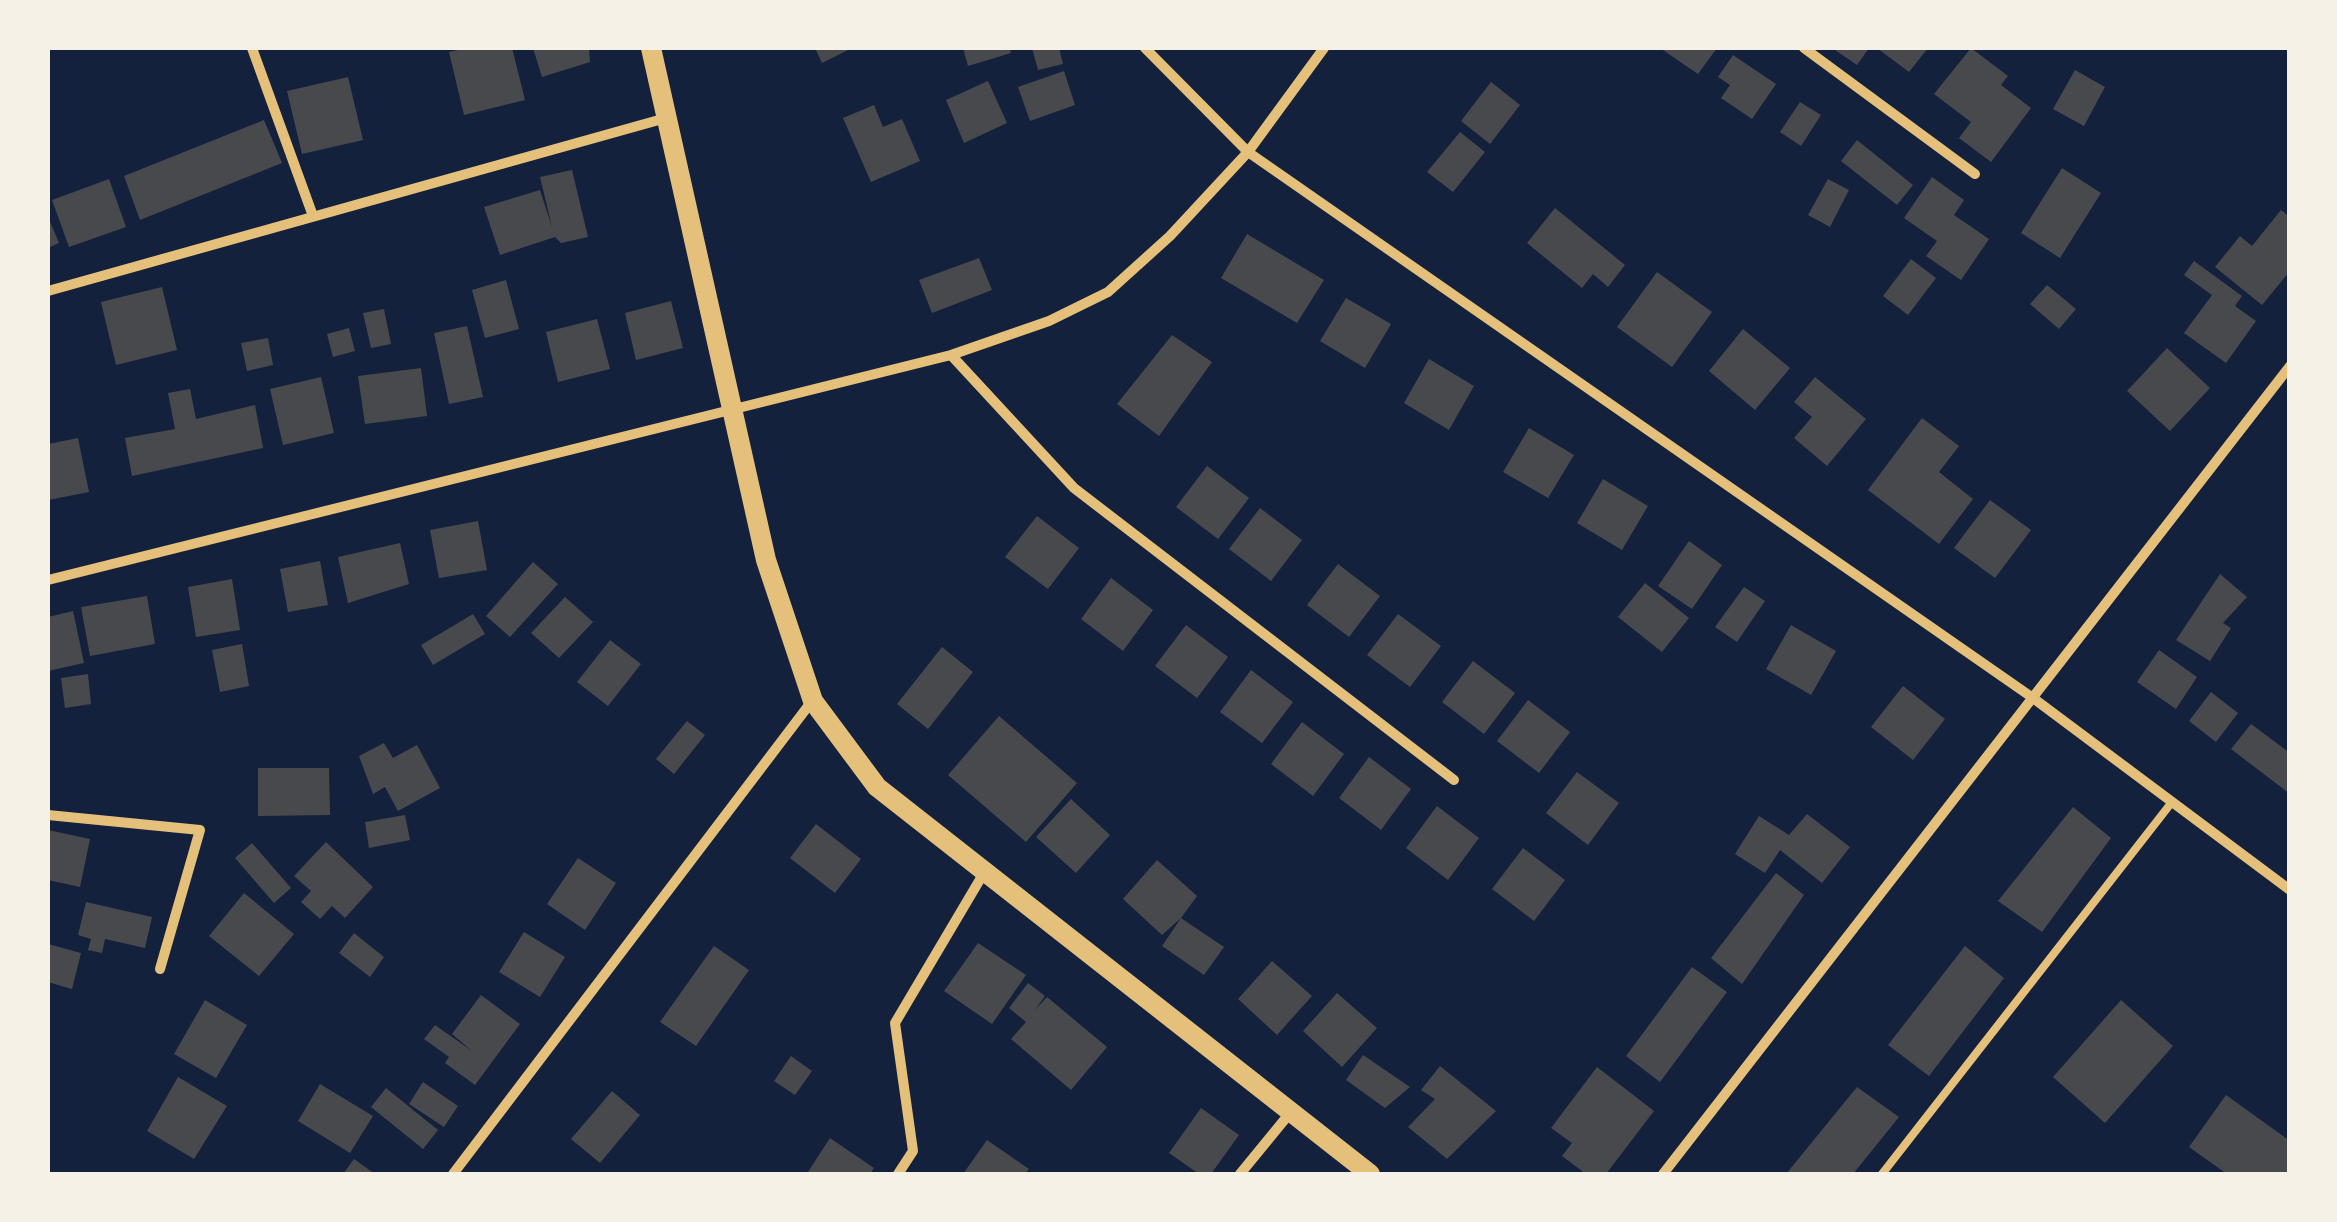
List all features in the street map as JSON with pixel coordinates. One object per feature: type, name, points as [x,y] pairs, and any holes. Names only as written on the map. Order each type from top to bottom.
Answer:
[{"type":"main road","points":[[651,48],[766,560],[812,701],[877,787],[1370,1174]]},
{"type":"street","points":[[252,48],[313,216]]},
{"type":"street","points":[[1145,48],[1248,152],[2033,698],[2290,890]]},
{"type":"street","points":[[48,580],[951,355],[1050,321],[1108,292],[1248,152],[1324,48]]},
{"type":"street","points":[[1804,48],[1975,174]]},
{"type":"street","points":[[48,291],[666,118]]},
{"type":"street","points":[[951,355],[1074,488],[1454,780]]},
{"type":"street","points":[[1663,1174],[2290,366]]},
{"type":"street","points":[[453,1174],[812,701]]},
{"type":"street","points":[[48,814],[200,830],[160,969]]},
{"type":"street","points":[[898,1174],[913,1151],[895,1024],[986,870]]},
{"type":"street","points":[[1240,1174],[1291,1112]]},
{"type":"lane","points":[[1882,1174],[2172,802]]},
{"type":"building","points":[[512,48],[525,100],[464,115],[449,52]]},
{"type":"building","points":[[533,48],[589,48],[590,62],[542,77]]},
{"type":"building","points":[[815,48],[852,48],[822,63]]},
{"type":"building","points":[[963,48],[1009,48],[1011,53],[968,66]]},
{"type":"building","points":[[1032,48],[1059,48],[1063,64],[1038,70]]},
{"type":"building","points":[[1660,48],[1717,48],[1698,74]]},
{"type":"building","points":[[1832,48],[1869,48],[1857,65]]},
{"type":"building","points":[[1877,48],[1928,48],[1909,72]]},
{"type":"building","points":[[1971,48],[2008,76],[2001,85],[2031,108],[1991,162],[1959,138],[1971,122],[1934,94]]},
{"type":"building","points":[[1733,55],[1776,84],[1752,119],[1721,98],[1730,85],[1718,77]]},
{"type":"building","points":[[2075,70],[2105,87],[2084,126],[2053,109]]},
{"type":"building","points":[[1064,71],[1075,105],[1030,121],[1018,87]]},
{"type":"building","points":[[348,77],[363,140],[302,154],[287,91]]},
{"type":"building","points":[[988,81],[1007,123],[964,143],[946,100]]},
{"type":"building","points":[[1491,82],[1520,105],[1490,144],[1461,121]]},
{"type":"building","points":[[1800,102],[1821,115],[1801,146],[1780,132]]},
{"type":"building","points":[[874,105],[883,127],[902,119],[920,161],[871,182],[843,118]]},
{"type":"building","points":[[264,120],[282,163],[140,220],[124,176]]},
{"type":"building","points":[[1460,132],[1485,152],[1453,192],[1427,172]]},
{"type":"building","points":[[1857,140],[1913,185],[1897,205],[1841,161]]},
{"type":"building","points":[[2062,168],[2101,193],[2060,258],[2021,233]]},
{"type":"building","points":[[572,170],[588,237],[561,243],[555,237],[500,255],[484,207],[540,190],[552,227],[540,177]]},
{"type":"building","points":[[1932,177],[1964,200],[1954,215],[1989,239],[1961,280],[1926,256],[1937,241],[1904,218]]},
{"type":"building","points":[[109,179],[126,227],[69,247],[52,200]]},
{"type":"building","points":[[1828,179],[1849,190],[1830,227],[1808,215]]},
{"type":"building","points":[[1555,208],[1625,265],[1608,287],[1593,274],[1582,288],[1527,243]]},
{"type":"building","points":[[2281,210],[2290,217],[2290,271],[2262,305],[2215,267],[2240,236],[2252,246]]},
{"type":"building","points":[[48,217],[59,243],[48,248]]},
{"type":"building","points":[[1247,234],[1324,280],[1297,323],[1221,278]]},
{"type":"building","points":[[979,258],[992,290],[932,313],[919,280]]},
{"type":"building","points":[[1911,259],[1936,278],[1908,315],[1883,296]]},
{"type":"building","points":[[2194,261],[2242,296],[2235,306],[2256,321],[2226,363],[2184,333],[2212,295],[2184,275]]},
{"type":"building","points":[[1657,272],[1712,312],[1672,367],[1617,327]]},
{"type":"building","points":[[506,280],[519,329],[485,338],[472,290]]},
{"type":"building","points":[[2047,285],[2076,309],[2059,329],[2030,304]]},
{"type":"building","points":[[162,287],[177,350],[116,365],[101,302]]},
{"type":"building","points":[[1346,298],[1391,324],[1365,368],[1320,341]]},
{"type":"building","points":[[671,301],[683,348],[636,360],[625,313]]},
{"type":"building","points":[[384,309],[391,344],[371,348],[363,313]]},
{"type":"building","points":[[597,319],[610,369],[558,382],[546,332]]},
{"type":"building","points":[[467,326],[483,397],[449,404],[434,333]]},
{"type":"building","points":[[349,328],[355,351],[333,357],[327,334]]},
{"type":"building","points":[[1743,329],[1790,368],[1755,410],[1709,371]]},
{"type":"building","points":[[1172,335],[1212,362],[1159,436],[1117,404]]},
{"type":"building","points":[[268,338],[273,365],[247,371],[241,343]]},
{"type":"building","points":[[2167,348],[2210,388],[2170,431],[2127,391]]},
{"type":"building","points":[[1429,359],[1474,386],[1449,430],[1404,403]]},
{"type":"building","points":[[421,368],[427,416],[365,424],[358,376]]},
{"type":"building","points":[[321,377],[334,433],[283,445],[270,389]]},
{"type":"building","points":[[1815,377],[1866,419],[1827,466],[1794,438],[1812,417],[1794,402]]},
{"type":"building","points":[[190,389],[196,419],[255,405],[263,448],[132,476],[125,438],[175,429],[168,393]]},
{"type":"building","points":[[1922,418],[1959,446],[1939,472],[1973,499],[1939,544],[1868,490]]},
{"type":"building","points":[[1529,428],[1574,455],[1548,498],[1503,472]]},
{"type":"building","points":[[78,438],[89,492],[48,500],[48,444]]},
{"type":"building","points":[[1207,466],[1249,498],[1218,539],[1176,507]]},
{"type":"building","points":[[1603,479],[1648,506],[1622,550],[1577,523]]},
{"type":"building","points":[[1990,500],[2031,530],[1995,578],[1954,548]]},
{"type":"building","points":[[1260,508],[1302,540],[1271,581],[1229,549]]},
{"type":"building","points":[[1037,516],[1079,548],[1048,589],[1005,557]]},
{"type":"building","points":[[478,521],[487,570],[439,578],[430,530]]},
{"type":"building","points":[[1689,541],[1722,565],[1692,609],[1658,586]]},
{"type":"building","points":[[400,543],[409,584],[348,603],[338,557]]},
{"type":"building","points":[[320,561],[328,605],[288,612],[280,569]]},
{"type":"building","points":[[533,562],[558,584],[510,637],[486,616]]},
{"type":"building","points":[[1338,564],[1380,596],[1349,637],[1307,605]]},
{"type":"building","points":[[2220,574],[2247,597],[2223,623],[2231,628],[2210,661],[2176,640]]},
{"type":"building","points":[[1111,578],[1153,610],[1123,651],[1081,619]]},
{"type":"building","points":[[232,579],[240,630],[196,637],[188,587]]},
{"type":"building","points":[[1645,583],[1689,618],[1662,652],[1618,617]]},
{"type":"building","points":[[1744,587],[1765,601],[1737,642],[1715,627]]},
{"type":"building","points":[[147,596],[155,644],[90,656],[81,607]]},
{"type":"building","points":[[565,597],[593,622],[559,658],[531,633]]},
{"type":"building","points":[[73,611],[84,663],[48,671],[48,617]]},
{"type":"building","points":[[473,614],[485,634],[433,665],[421,645]]},
{"type":"building","points":[[1398,614],[1441,646],[1410,687],[1367,655]]},
{"type":"building","points":[[1186,625],[1228,657],[1197,698],[1155,666]]},
{"type":"building","points":[[1791,625],[1836,651],[1811,695],[1766,669]]},
{"type":"building","points":[[610,640],[641,664],[608,706],[577,682]]},
{"type":"building","points":[[242,644],[249,686],[220,692],[212,650]]},
{"type":"building","points":[[942,647],[973,672],[928,729],[897,704]]},
{"type":"building","points":[[2159,650],[2197,677],[2176,709],[2137,682]]},
{"type":"building","points":[[1473,661],[1515,693],[1484,734],[1442,702]]},
{"type":"building","points":[[1251,670],[1293,702],[1262,743],[1220,712]]},
{"type":"building","points":[[88,674],[91,704],[65,708],[61,678]]},
{"type":"building","points":[[1903,686],[1945,719],[1913,760],[1871,727]]},
{"type":"building","points":[[2211,692],[2238,713],[2216,742],[2189,721]]},
{"type":"building","points":[[1528,700],[1570,732],[1539,773],[1497,741]]},
{"type":"building","points":[[999,716],[1077,783],[1026,842],[948,775]]},
{"type":"building","points":[[687,721],[705,735],[674,774],[656,759]]},
{"type":"building","points":[[1302,722],[1344,754],[1313,796],[1271,764]]},
{"type":"building","points":[[2251,724],[2290,753],[2290,794],[2231,749]]},
{"type":"building","points":[[384,743],[393,758],[417,745],[440,788],[398,811],[385,787],[373,794],[359,756]]},
{"type":"building","points":[[1369,757],[1411,789],[1381,830],[1339,798]]},
{"type":"building","points":[[258,768],[329,768],[330,815],[258,816]]},
{"type":"building","points":[[1577,772],[1619,803],[1588,845],[1546,813]]},
{"type":"building","points":[[1071,799],[1110,835],[1076,873],[1036,837]]},
{"type":"building","points":[[1437,806],[1479,838],[1448,880],[1406,848]]},
{"type":"building","points":[[2073,807],[2111,838],[2042,932],[1998,901]]},
{"type":"building","points":[[1807,814],[1850,847],[1822,883],[1780,850],[1765,873],[1735,854],[1759,816],[1789,835]]},
{"type":"building","points":[[405,815],[410,840],[369,848],[365,822]]},
{"type":"building","points":[[816,824],[861,859],[835,893],[790,858]]},
{"type":"building","points":[[48,830],[90,839],[80,887],[48,880]]},
{"type":"building","points":[[326,842],[373,887],[345,918],[332,906],[320,919],[301,902],[311,891],[294,876]]},
{"type":"building","points":[[252,843],[291,888],[274,903],[235,858]]},
{"type":"building","points":[[1523,848],[1565,880],[1534,921],[1492,889]]},
{"type":"building","points":[[578,858],[616,883],[585,930],[547,904]]},
{"type":"building","points":[[1157,860],[1197,896],[1162,935],[1123,899]]},
{"type":"building","points":[[1776,873],[1804,895],[1742,984],[1711,958]]},
{"type":"building","points":[[244,893],[294,934],[259,976],[209,936]]},
{"type":"building","points":[[86,902],[152,917],[145,948],[105,939],[102,953],[88,950],[91,939],[78,935]]},
{"type":"building","points":[[1181,918],[1224,947],[1204,975],[1162,946]]},
{"type":"building","points":[[524,932],[565,957],[540,997],[499,972]]},
{"type":"building","points":[[354,933],[384,957],[370,977],[339,953]]},
{"type":"building","points":[[978,943],[1026,975],[992,1024],[944,991]]},
{"type":"building","points":[[48,944],[81,953],[72,989],[48,982]]},
{"type":"building","points":[[714,946],[749,970],[696,1046],[660,1022]]},
{"type":"building","points":[[1965,946],[2004,978],[1929,1076],[1888,1045]]},
{"type":"building","points":[[1272,961],[1312,996],[1277,1035],[1238,999]]},
{"type":"building","points":[[1692,967],[1727,992],[1660,1082],[1626,1056]]},
{"type":"building","points":[[1028,983],[1045,996],[1035,1010],[1047,997],[1107,1047],[1071,1090],[1011,1039],[1026,1022],[1009,1008]]},
{"type":"building","points":[[1337,993],[1377,1028],[1342,1067],[1303,1031]]},
{"type":"building","points":[[481,995],[520,1024],[475,1085],[445,1063],[449,1057],[424,1039],[435,1025],[472,1051],[452,1034]]},
{"type":"building","points":[[205,1000],[247,1025],[216,1078],[174,1054]]},
{"type":"building","points":[[2121,1000],[2173,1046],[2105,1123],[2053,1077]]},
{"type":"building","points":[[1363,1055],[1410,1087],[1385,1108],[1346,1080]]},
{"type":"building","points":[[791,1056],[812,1071],[795,1095],[774,1081]]},
{"type":"building","points":[[1440,1066],[1496,1111],[1447,1159],[1408,1127],[1435,1099],[1421,1090]]},
{"type":"building","points":[[1597,1067],[1654,1111],[1606,1174],[1586,1174],[1562,1156],[1572,1143],[1551,1128]]},
{"type":"building","points":[[178,1077],[227,1106],[194,1159],[147,1131]]},
{"type":"building","points":[[423,1082],[458,1106],[444,1127],[409,1104]]},
{"type":"building","points":[[320,1084],[373,1116],[350,1153],[298,1121]]},
{"type":"building","points":[[1857,1087],[1899,1117],[1853,1174],[1786,1174]]},
{"type":"building","points":[[386,1088],[438,1130],[423,1149],[371,1107]]},
{"type":"building","points":[[612,1091],[640,1115],[600,1163],[571,1139]]},
{"type":"building","points":[[2226,1095],[2290,1141],[2290,1174],[2227,1174],[2189,1147]]},
{"type":"building","points":[[1201,1108],[1239,1135],[1211,1174],[1199,1174],[1169,1153]]},
{"type":"building","points":[[830,1138],[874,1168],[870,1174],[808,1172]]},
{"type":"building","points":[[987,1140],[1029,1169],[1025,1174],[963,1174]]},
{"type":"building","points":[[354,1159],[375,1174],[343,1174]]}]
